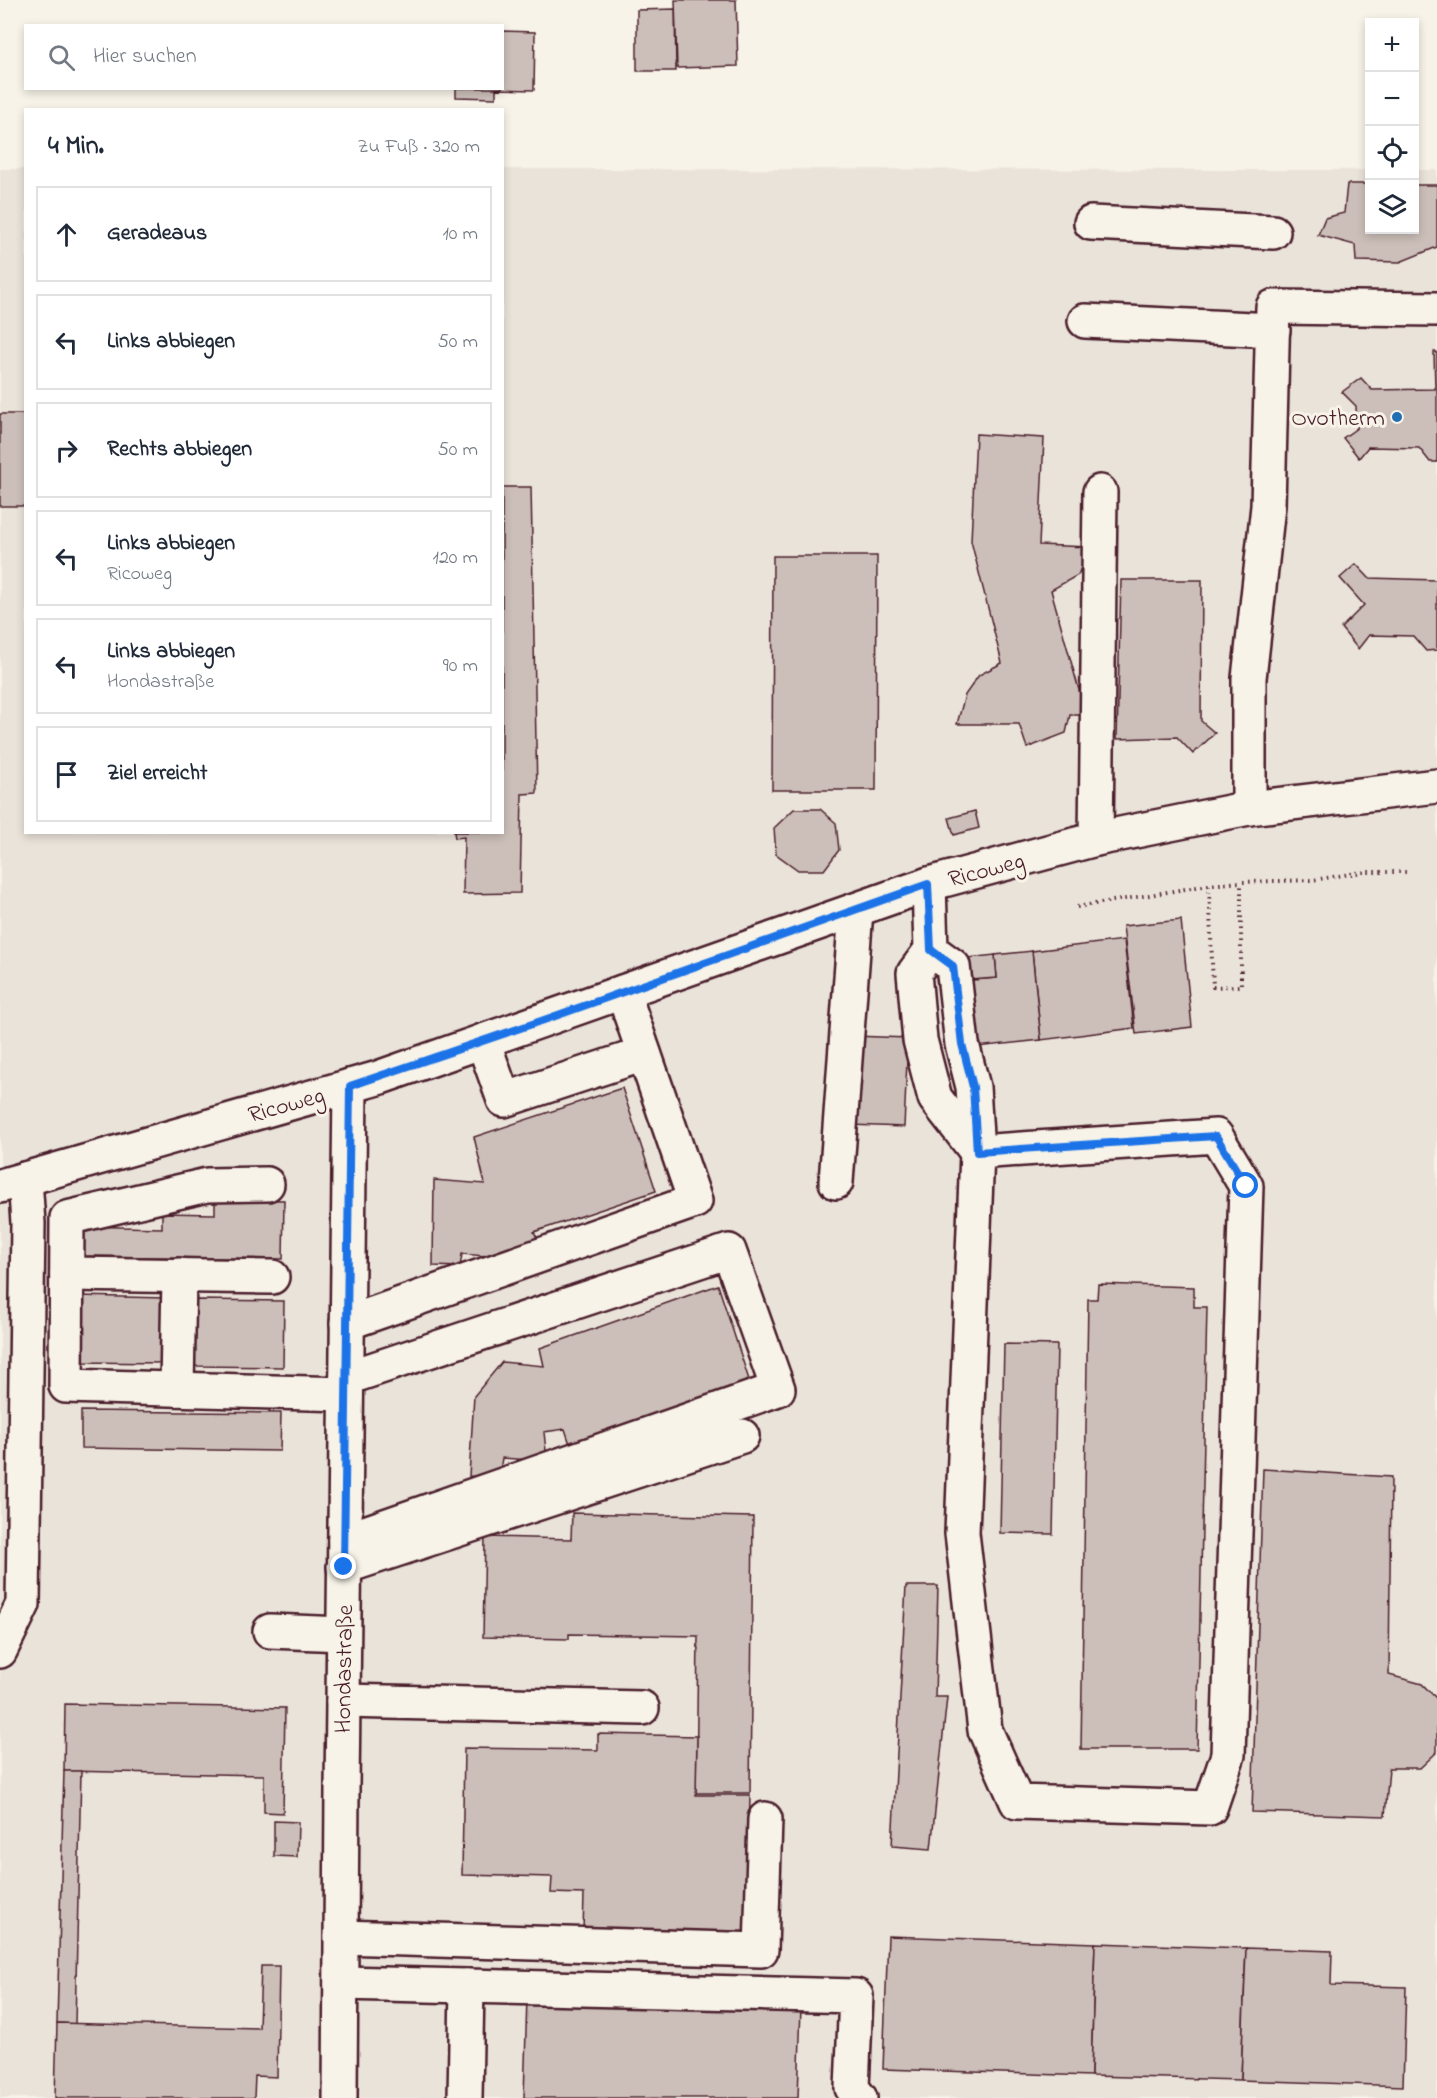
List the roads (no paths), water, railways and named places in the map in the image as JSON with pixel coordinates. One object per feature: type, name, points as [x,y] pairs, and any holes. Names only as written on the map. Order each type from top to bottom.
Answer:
[{"type":"street","points":[[1091,223],[1273,232]]},
{"type":"street","points":[[1249,808],[1249,678],[1268,506],[1273,307],[1437,309]]},
{"type":"street","points":[[1085,321],[1273,330]]},
{"type":"street","points":[[1096,840],[1100,492]]},
{"type":"street","name":"Ricoweg","points":[[13,1182],[350,1086],[928,884],[1096,840],[1249,808],[1437,786]]},
{"type":"street","points":[[928,884],[931,950],[953,966],[962,1044],[973,1087],[977,1152],[962,1533],[985,1730],[1017,1802],[1209,1808],[1228,1755],[1246,1186],[1216,1136],[977,1152]]},
{"type":"street","points":[[836,1182],[856,910]]},
{"type":"street","points":[[347,1323],[695,1201],[623,992]]},
{"type":"street","points":[[483,1041],[504,1100],[644,1054]]},
{"type":"street","name":"Hondastraße","points":[[321,2098],[340,2085],[350,1086]]},
{"type":"street","points":[[0,1651],[12,1603],[28,1223],[13,1182]]},
{"type":"street","points":[[267,1184],[207,1185],[67,1218],[66,1386],[177,1389],[346,1386],[729,1251],[778,1389],[345,1554]]},
{"type":"street","points":[[67,1274],[272,1277]]},
{"type":"street","points":[[177,1389],[178,1275]]},
{"type":"street","points":[[345,1554],[741,1436]]},
{"type":"street","points":[[270,1631],[343,1634]]},
{"type":"street","points":[[343,1701],[642,1708]]},
{"type":"street","points":[[341,1936],[761,1950],[765,1819]]},
{"type":"street","points":[[341,1983],[856,1996],[852,2088],[860,2098]]},
{"type":"street","points":[[465,2098],[467,1986]]},
{"type":"place","name":"Ovotherm","points":[[1397,417]]}]
